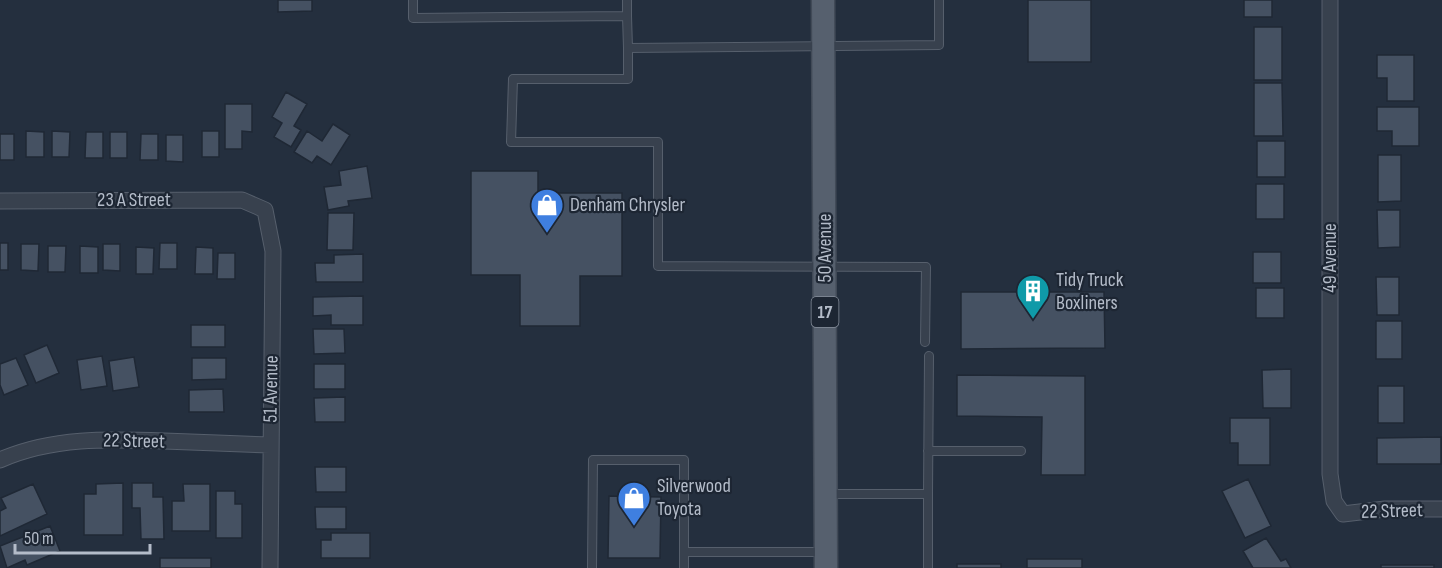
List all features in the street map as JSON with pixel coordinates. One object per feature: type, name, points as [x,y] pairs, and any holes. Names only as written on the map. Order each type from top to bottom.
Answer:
[{"type":"main road","name":"50 Avenue","points":[[823,0],[826,560]]},
{"type":"street","name":"49 Avenue","points":[[1330,0],[1330,474],[1334,501],[1343,514]]},
{"type":"street","name":"23 A Street","points":[[0,201],[242,200],[265,210]]},
{"type":"street","name":"51 Avenue","points":[[265,210],[273,251],[270,568]]},
{"type":"street","name":"22 Street","points":[[0,460],[21,451],[64,441],[125,440],[270,445]]},
{"type":"street","name":"22 Street","points":[[1343,514],[1385,509],[1442,510]]},
{"type":"lane","points":[[413,0],[413,18],[627,16]]},
{"type":"lane","points":[[627,0],[628,79],[513,79],[511,142],[658,142],[658,266],[926,267],[925,342]]},
{"type":"lane","points":[[628,48],[939,45],[939,0]]},
{"type":"lane","points":[[928,568],[929,356]]},
{"type":"lane","points":[[928,451],[1021,451]]},
{"type":"lane","points":[[592,568],[593,459],[684,460],[684,568]]},
{"type":"lane","points":[[826,494],[928,494]]},
{"type":"lane","points":[[684,552],[826,560]]},
{"type":"building","points":[[278,0],[312,0],[312,11],[278,12]]},
{"type":"building","points":[[1028,0],[1091,0],[1091,62],[1028,62]]},
{"type":"building","points":[[1244,0],[1272,0],[1272,17],[1244,17]]},
{"type":"building","points":[[1254,27],[1282,27],[1282,80],[1254,80]]},
{"type":"building","points":[[1377,55],[1414,55],[1414,101],[1387,101],[1387,78],[1377,78]]},
{"type":"building","points":[[1254,83],[1282,83],[1283,136],[1254,136]]},
{"type":"building","points":[[286,92],[307,104],[294,126],[301,130],[291,147],[274,137],[282,123],[272,117]]},
{"type":"building","points":[[225,104],[252,104],[252,132],[242,131],[242,149],[225,149]]},
{"type":"building","points":[[1377,107],[1419,107],[1419,146],[1392,146],[1392,131],[1377,131]]},
{"type":"building","points":[[333,124],[350,135],[331,165],[317,156],[312,163],[294,152],[307,131],[322,141]]},
{"type":"building","points":[[26,131],[44,132],[44,157],[26,157]]},
{"type":"building","points":[[52,131],[70,132],[69,157],[52,157]]},
{"type":"building","points":[[202,131],[219,131],[219,157],[202,157]]},
{"type":"building","points":[[86,132],[103,132],[103,158],[85,158]]},
{"type":"building","points":[[110,132],[127,132],[127,158],[110,158]]},
{"type":"building","points":[[0,134],[14,134],[14,160],[0,160]]},
{"type":"building","points":[[141,134],[158,134],[158,160],[140,160]]},
{"type":"building","points":[[166,135],[183,135],[183,162],[166,161]]},
{"type":"building","points":[[1257,141],[1285,141],[1285,177],[1257,177]]},
{"type":"building","points":[[1378,155],[1401,155],[1401,201],[1378,202]]},
{"type":"building","points":[[367,166],[372,198],[348,201],[349,206],[328,210],[324,187],[341,185],[339,171]]},
{"type":"building","name":"Denham Chrysler","points":[[471,171],[538,171],[538,193],[622,193],[622,276],[580,276],[580,326],[520,326],[520,275],[471,275]]},
{"type":"building","points":[[1256,184],[1284,184],[1284,219],[1256,219]]},
{"type":"building","points":[[1377,210],[1400,210],[1400,247],[1378,248]]},
{"type":"building","points":[[328,213],[354,213],[353,250],[327,250]]},
{"type":"building","points":[[0,243],[8,243],[8,270],[0,270]]},
{"type":"building","points":[[160,243],[177,243],[177,269],[159,269]]},
{"type":"building","points":[[21,244],[39,244],[38,271],[21,270]]},
{"type":"building","points":[[103,244],[120,244],[120,271],[103,270]]},
{"type":"building","points":[[48,246],[66,246],[65,272],[48,272]]},
{"type":"building","points":[[80,246],[98,247],[98,273],[80,273]]},
{"type":"building","points":[[136,247],[154,248],[153,274],[136,274]]},
{"type":"building","points":[[196,247],[213,248],[213,274],[195,274]]},
{"type":"building","points":[[1253,252],[1281,252],[1281,283],[1253,283]]},
{"type":"building","points":[[218,253],[235,253],[235,279],[217,279]]},
{"type":"building","points":[[363,254],[363,282],[316,282],[315,263],[334,263],[334,255]]},
{"type":"building","points":[[1376,277],[1399,277],[1399,315],[1377,315]]},
{"type":"building","points":[[1256,288],[1284,288],[1284,318],[1256,318]]},
{"type":"building","name":"Tidy Truck Boxliners","points":[[961,292],[1104,292],[1105,348],[961,349]]},
{"type":"building","points":[[363,296],[363,325],[331,325],[331,315],[313,316],[313,297]]},
{"type":"building","points":[[1376,321],[1402,321],[1402,359],[1376,359]]},
{"type":"building","points":[[191,325],[225,325],[225,347],[191,347]]},
{"type":"building","points":[[313,329],[344,329],[345,353],[314,354]]},
{"type":"building","points":[[47,345],[59,373],[36,383],[24,355]]},
{"type":"building","points":[[102,356],[107,386],[81,390],[77,360]]},
{"type":"building","points":[[134,357],[139,387],[113,391],[109,361]]},
{"type":"building","points":[[16,358],[28,385],[4,395],[0,385],[0,364]]},
{"type":"building","points":[[192,358],[226,358],[226,379],[192,380]]},
{"type":"building","points":[[314,364],[345,364],[345,389],[314,389]]},
{"type":"building","points":[[1291,369],[1291,408],[1263,408],[1262,370]]},
{"type":"building","points":[[957,375],[1085,376],[1085,475],[1041,475],[1042,417],[957,416]]},
{"type":"building","points":[[1378,386],[1404,386],[1404,423],[1378,423]]},
{"type":"building","points":[[223,389],[224,412],[189,412],[189,390]]},
{"type":"building","points":[[345,397],[345,422],[315,422],[314,398]]},
{"type":"building","points":[[1230,418],[1270,418],[1270,465],[1238,465],[1238,443],[1230,443]]},
{"type":"building","points":[[1441,437],[1441,464],[1377,464],[1377,438]]},
{"type":"building","points":[[315,467],[346,467],[346,492],[316,492]]},
{"type":"building","points":[[1248,479],[1271,526],[1245,538],[1222,491]]},
{"type":"building","points":[[123,483],[123,535],[84,535],[84,494],[96,494],[96,484]]},
{"type":"building","points":[[132,483],[153,483],[153,497],[163,497],[164,539],[141,539],[140,508],[132,508]]},
{"type":"building","points":[[33,484],[47,514],[0,536],[0,511],[6,508],[1,498]]},
{"type":"building","points":[[183,484],[210,484],[210,531],[172,531],[172,501],[184,501]]},
{"type":"building","points":[[216,491],[235,491],[235,504],[242,504],[242,538],[216,538]]},
{"type":"building","name":"Silverwood Toyota","points":[[609,496],[661,497],[660,558],[608,558]]},
{"type":"building","points":[[315,507],[346,507],[346,529],[316,529]]},
{"type":"building","points":[[50,526],[60,551],[27,565],[25,560],[7,568],[0,546]]},
{"type":"building","points":[[331,533],[370,533],[370,558],[321,558],[321,540],[331,540]]},
{"type":"building","points":[[1266,538],[1281,561],[1286,559],[1291,568],[1253,568],[1243,551]]},
{"type":"building","points":[[160,558],[211,558],[211,568],[160,568]]},
{"type":"building","points":[[1027,559],[1082,559],[1082,568],[1027,568]]},
{"type":"building","points":[[957,564],[1001,564],[1001,568],[957,568]]},
{"type":"building","points":[[1381,565],[1434,565],[1434,568],[1381,568]]},
{"type":"place","name":"Denham Chrysler","points":[[547,234]]},
{"type":"place","name":"Tidy Truck Boxliners","points":[[1033,320]]},
{"type":"place","name":"Silverwood Toyota","points":[[634,527]]}]
